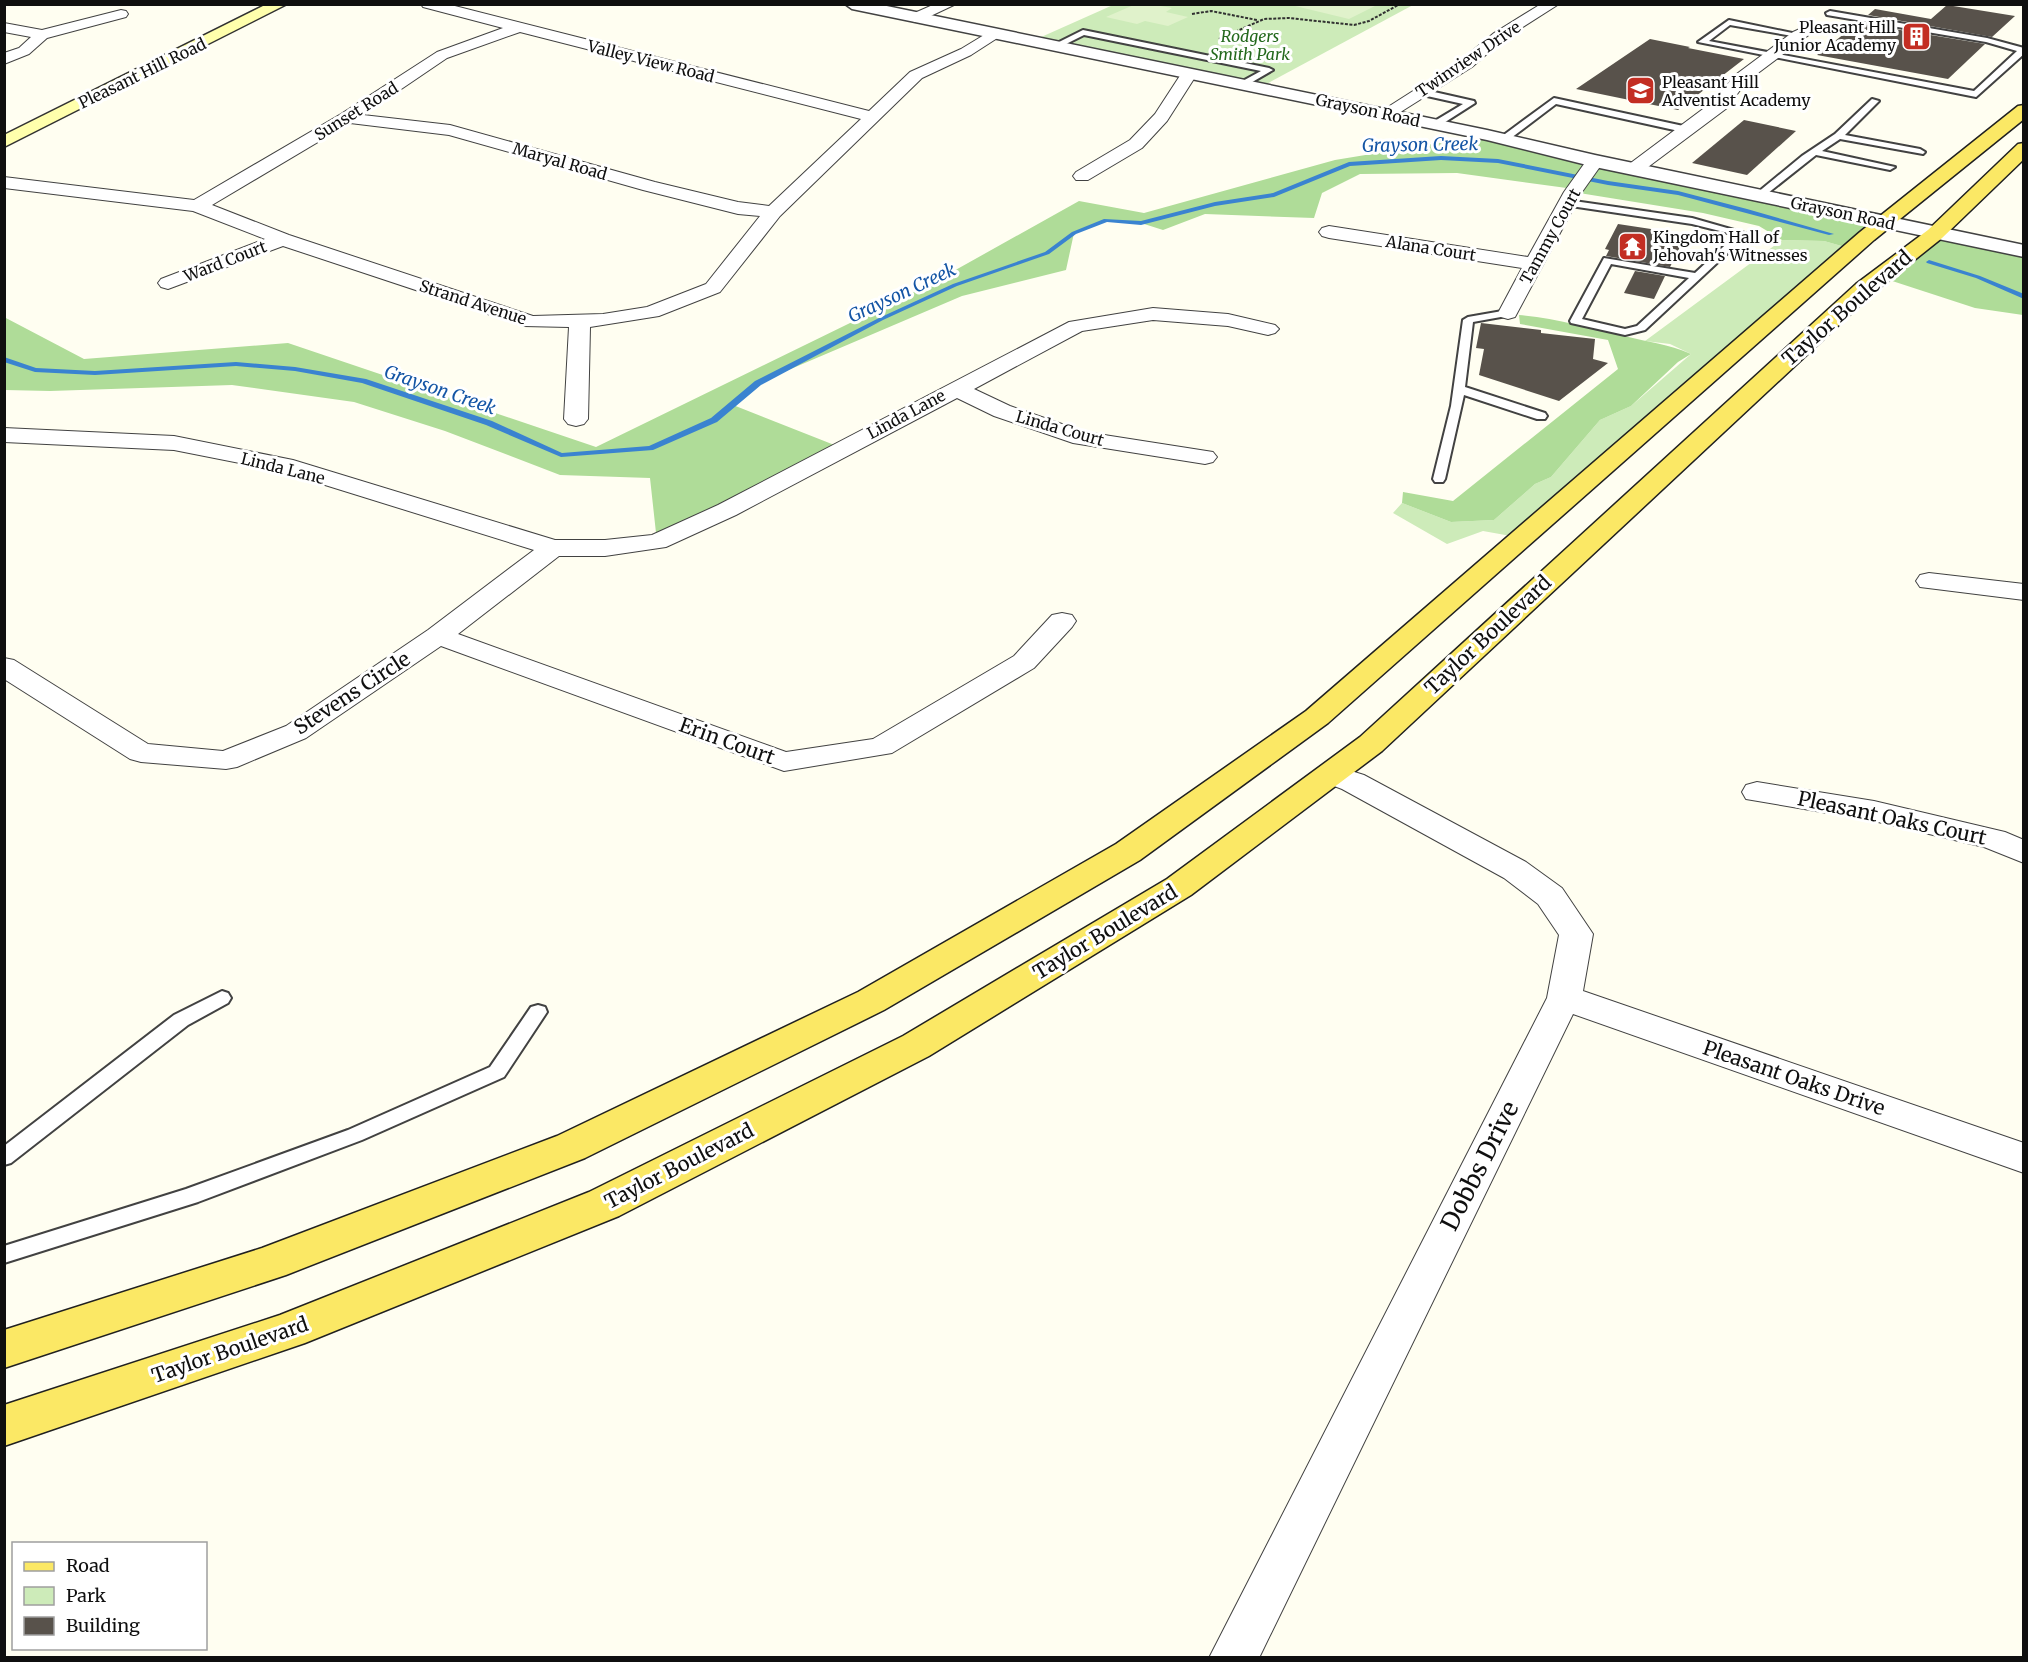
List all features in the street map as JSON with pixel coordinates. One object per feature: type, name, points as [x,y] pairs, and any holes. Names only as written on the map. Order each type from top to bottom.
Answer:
[{"type":"main road","name":"Pleasant Hill Road","points":[[47,102],[249,4]]},
{"type":"main road","name":"Pleasant Hill Road","points":[[4,142],[280,4]]},
{"type":"main road","name":"Taylor Boulevard","points":[[4,1350],[271,1263],[571,1147],[871,1001],[1128,852],[1317,717],[1884,222],[2024,110]]},
{"type":"main road","name":"Taylor Boulevard","points":[[4,1426],[290,1330],[604,1204],[916,1046],[1179,887],[1371,744],[1864,289],[1935,234],[2024,148]]},
{"type":"street","name":"Valley View Road","points":[[428,4],[874,117]]},
{"type":"street","name":"Grayson Road","points":[[852,4],[1436,124],[1504,139],[1591,165],[1634,169],[2024,251]]},
{"type":"street","points":[[915,18],[949,4]]},
{"type":"street","name":"Twinview Drive","points":[[1385,114],[1466,64],[1499,36],[1552,4]]},
{"type":"street","points":[[4,59],[24,51],[42,35],[121,14]]},
{"type":"street","points":[[4,27],[42,35]]},
{"type":"street","name":"Sunset Road","points":[[197,206],[347,118],[442,55],[519,27]]},
{"type":"street","points":[[1634,169],[1652,153],[1688,130],[1721,104],[1740,79],[1804,31]]},
{"type":"street","name":"Strand Avenue","points":[[4,182],[197,206],[282,239],[531,322],[603,320],[652,312],[713,288],[773,212],[916,75],[966,52],[994,35]]},
{"type":"street","points":[[1082,176],[1136,144],[1161,117],[1189,74]]},
{"type":"street","name":"Maryal Road","points":[[347,118],[450,130],[660,189],[738,208],[773,212]]},
{"type":"street","name":"Tammy Court","points":[[1508,313],[1571,196],[1591,165]]},
{"type":"street","name":"Alana Court","points":[[1329,232],[1533,264]]},
{"type":"street","name":"Ward Court","points":[[168,283],[282,239]]},
{"type":"street","name":"Linda Lane","points":[[4,435],[174,443],[285,465],[553,548],[605,548],[657,542],[727,510],[1076,326],[1153,314],[1228,320],[1268,329]]},
{"type":"street","points":[[576,418],[580,321]]},
{"type":"street","name":"Linda Court","points":[[955,388],[1002,411],[1081,438],[1205,457]]},
{"type":"street","points":[[438,636],[553,548]]},
{"type":"street","points":[[1929,581],[2024,591]]},
{"type":"street","name":"Erin Court","points":[[438,636],[784,762],[881,747],[1024,662],[1062,621]]},
{"type":"street","name":"Stevens Circle","points":[[4,666],[141,753],[226,760],[296,732],[438,636]]},
{"type":"street","name":"Dobbs Drive","points":[[1233,1658],[1564,998],[1576,934],[1550,896],[1515,870],[1353,782],[1332,774]]},
{"type":"street","name":"Pleasant Oaks Court","points":[[1757,792],[1874,811],[1994,839],[2024,853]]},
{"type":"street","name":"Pleasant Oaks Drive","points":[[1564,998],[2024,1158]]},
{"type":"lane","points":[[1830,13],[1987,40],[2023,50],[1976,94],[1702,42],[1729,22],[1804,31],[1830,13],[1836,4]]},
{"type":"lane","points":[[1053,47],[1083,32],[1269,70],[1242,85]]},
{"type":"lane","points":[[1421,92],[1471,103],[1436,124]]},
{"type":"lane","points":[[1504,139],[1554,101],[1688,130]]},
{"type":"lane","points":[[1760,195],[1838,136],[1875,101]]},
{"type":"lane","points":[[1838,136],[1920,152]]},
{"type":"lane","points":[[1815,152],[1890,167]]},
{"type":"lane","points":[[1571,196],[1743,234],[1641,328],[1625,332],[1575,321],[1608,260],[1696,276]]},
{"type":"lane","points":[[1439,479],[1459,389],[1468,320],[1508,313]]},
{"type":"lane","points":[[1459,389],[1541,416]]},
{"type":"lane","points":[[4,1157],[181,1020],[222,998]]},
{"type":"lane","points":[[4,1255],[191,1196],[355,1135],[498,1072],[538,1012]]},
{"type":"path","points":[[1192,14],[1211,11],[1257,21],[1289,18],[1354,25],[1369,21],[1400,4]]},
{"type":"path","points":[[1188,53],[1228,33],[1242,30],[1257,21]]},
{"type":"green space","points":[[1136,4],[1172,8],[1166,12],[1188,17],[1168,26],[1145,21],[1137,24],[1106,17]]},
{"type":"green space","points":[[1291,4],[1377,5],[1349,19]]},
{"type":"green space","name":"Rodgers Smith Park","points":[[1113,5],[1413,5],[1259,88],[1030,42]]},
{"type":"green space","points":[[1487,135],[1884,222],[1852,249],[1824,241],[1782,240],[1759,226],[1703,213],[1573,192],[1574,189],[1457,173],[1360,174],[1322,193],[1314,218],[1205,214],[1163,230],[1141,223],[1106,220],[1074,233],[1066,270],[962,296],[758,383],[733,405],[842,448],[657,542],[650,478],[560,475],[445,431],[354,402],[232,385],[50,391],[5,390],[4,317],[84,359],[288,343],[596,447],[934,282],[1079,201],[1144,213],[1335,160]]},
{"type":"green space","points":[[1935,234],[2023,251],[2023,315],[1975,308],[1880,277]]},
{"type":"green space","points":[[1782,240],[1824,241],[1852,249],[1522,538],[1483,531],[1447,544],[1393,513],[1402,503],[1451,522],[1494,520],[1535,484],[1551,477],[1600,420],[1631,406],[1691,354],[1670,344],[1645,341]]},
{"type":"green space","points":[[1519,315],[1546,318],[1666,345],[1691,354],[1678,362],[1631,406],[1600,420],[1551,477],[1535,484],[1494,520],[1451,522],[1402,503],[1403,492],[1453,501],[1618,369],[1608,340],[1520,324]]},
{"type":"building","points":[[1947,5],[2015,16],[1992,37],[1868,15],[1875,9],[1931,19]]},
{"type":"building","name":"Pleasant Hill Adventist Academy","points":[[1858,23],[1985,44],[1948,79],[1817,55]]},
{"type":"building","points":[[1650,39],[1744,59],[1678,110],[1576,89]]},
{"type":"building","points":[[1744,120],[1796,131],[1747,175],[1692,163]]},
{"type":"building","name":"Kingdom Hall of Jehovah's Witnesses","points":[[1618,224],[1684,234],[1685,237],[1670,267],[1606,256],[1609,250],[1605,249]]},
{"type":"building","points":[[1635,271],[1665,276],[1654,299],[1624,293]]},
{"type":"building","points":[[1481,323],[1595,339],[1593,359],[1608,363],[1559,401],[1479,375],[1484,349],[1476,348]]},
{"type":"waterway","name":"Grayson Creek","points":[[4,359],[35,370],[95,373],[236,364],[295,369],[363,381],[489,423],[561,455],[650,448],[714,420],[758,383],[881,319],[955,285],[1047,253],[1074,233],[1106,220],[1141,223],[1215,204],[1274,195],[1349,164],[1441,158],[1498,161],[1608,183],[1678,193],[1831,234]]},
{"type":"waterway","name":"Grayson Creek","points":[[1929,262],[1978,277],[2024,297]]},
{"type":"place","name":"Pleasant Hill Junior Academy","points":[[1917,36]]},
{"type":"place","name":"Pleasant Hill Adventist Academy","points":[[1641,91]]},
{"type":"place","name":"Kingdom Hall of Jehovah's Witnesses","points":[[1632,246]]}]
